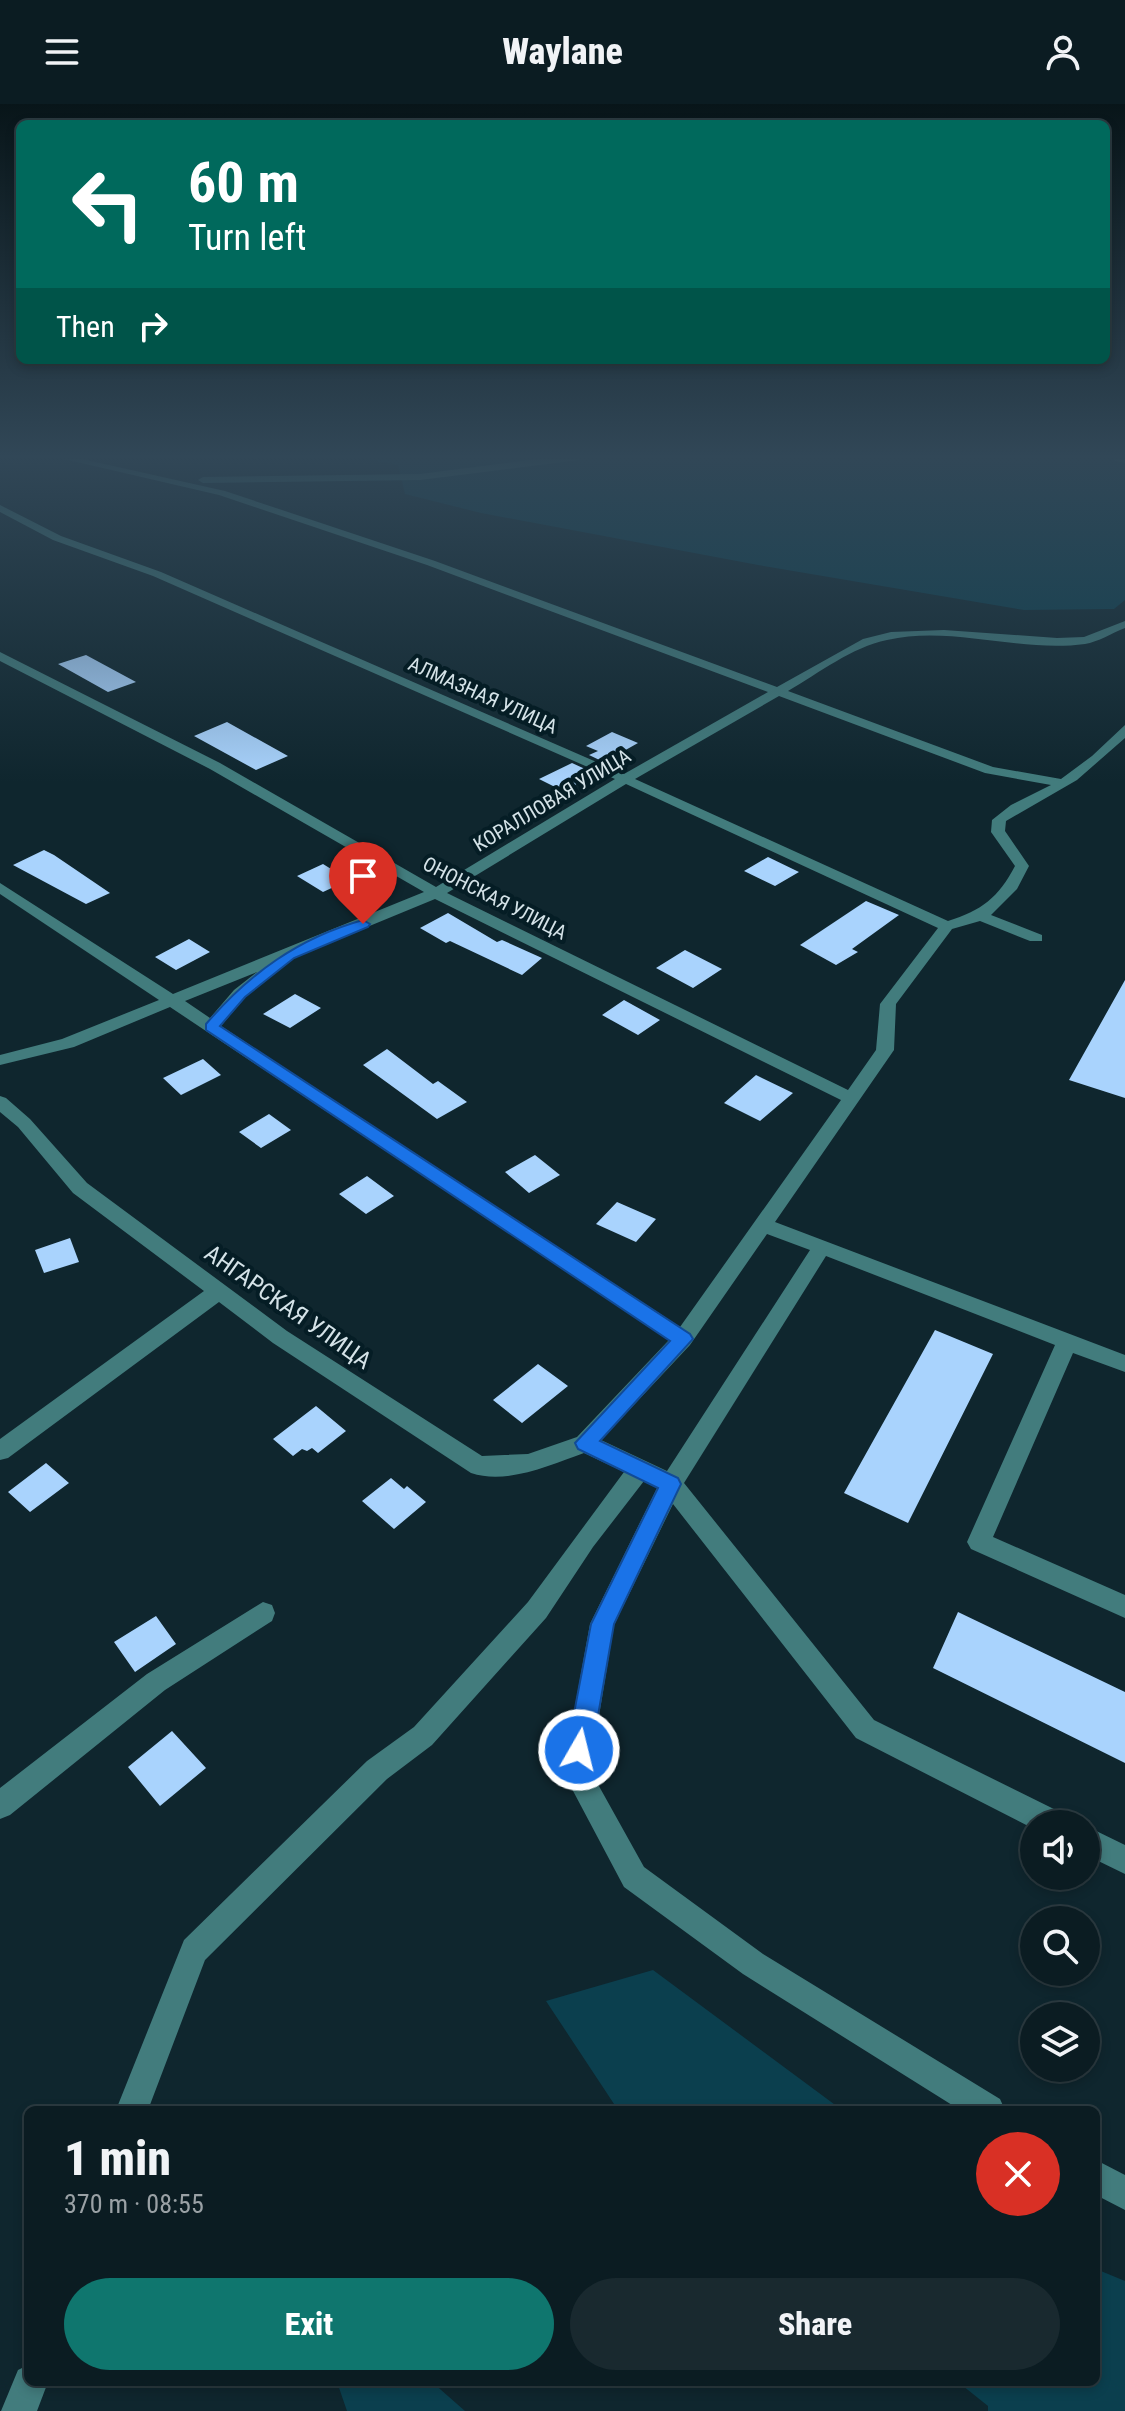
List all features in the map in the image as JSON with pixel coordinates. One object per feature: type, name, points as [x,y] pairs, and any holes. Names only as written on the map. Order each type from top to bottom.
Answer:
[{"type":"street","name":"АЛМАЗНАЯ УЛИЦА","points":[[137,567],[625,779],[947,926]]},
{"type":"street","points":[[441,567],[990,770],[1063,783]]},
{"type":"street","name":"КОРАЛЛОВАЯ УЛИЦА","points":[[0,1060],[68,1043],[436,893],[625,779],[867,641],[891,635],[957,633],[1057,642],[1086,640],[1125,624]]},
{"type":"street","name":"ОНОНСКАЯ УЛИЦА","points":[[0,656],[215,766],[436,893],[850,1098]]},
{"type":"street","points":[[1026,1810],[865,1729],[671,1484],[585,1443],[683,1339],[763,1225],[885,1050],[888,1004],[947,926],[981,916],[1012,886],[1022,866],[998,832],[999,820],[1017,804],[1063,783],[1115,743],[1125,729]]},
{"type":"street","points":[[0,887],[683,1339]]},
{"type":"street","points":[[981,916],[1036,938]]},
{"type":"street","points":[[211,1027],[240,993],[289,955]]},
{"type":"street","points":[[0,1075],[28,1054]]},
{"type":"street","name":"АНГАРСКАЯ УЛИЦА","points":[[0,1102],[24,1123],[80,1188],[280,1337],[479,1466],[528,1463],[585,1443]]},
{"type":"street","points":[[763,1225],[1125,1364]]},
{"type":"street","points":[[822,1247],[671,1484],[602,1624],[576,1772],[634,1877],[753,1964],[983,2106]]},
{"type":"street","points":[[0,1451],[218,1292]]},
{"type":"street","points":[[1067,1342],[979,1542],[1125,1607]]},
{"type":"street","points":[[134,2106],[194,1950],[377,1770],[423,1736],[537,1610],[585,1540],[640,1469]]},
{"type":"street","points":[[0,1805],[156,1682],[263,1613]]},
{"type":"street","points":[[1100,1847],[1125,1860]]},
{"type":"street","points":[[1100,2178],[1125,2194]]},
{"type":"street","points":[[19,2411],[28,2386]]},
{"type":"shaded area","points":[[768,567],[1125,567],[1125,600],[1114,609],[1024,610]]},
{"type":"shaded area","points":[[653,1970],[837,2106],[615,2106],[546,2001]]},
{"type":"shaded area","points":[[1100,2271],[1125,2281],[1125,2411],[988,2411],[988,2406],[963,2386],[1100,2386]]},
{"type":"shaded area","points":[[338,2386],[437,2386],[465,2411],[347,2411]]},
{"type":"building","points":[[86,655],[136,682],[108,692],[58,664]]},
{"type":"building","points":[[227,722],[288,756],[256,770],[194,736]]},
{"type":"building","points":[[612,732],[638,743],[622,752],[626,759],[612,766],[589,755],[598,751],[586,746]]},
{"type":"building","points":[[572,763],[596,774],[563,791],[539,779]]},
{"type":"building","points":[[44,850],[110,893],[86,904],[13,865]]},
{"type":"building","points":[[768,857],[799,872],[775,886],[744,871]]},
{"type":"building","points":[[323,864],[349,880],[323,892],[297,876]]},
{"type":"building","points":[[866,901],[899,915],[852,949],[858,952],[836,965],[800,945]]},
{"type":"building","points":[[448,913],[497,942],[502,940],[542,958],[522,975],[450,941],[446,943],[420,928]]},
{"type":"building","points":[[189,939],[210,952],[176,970],[155,957]]},
{"type":"building","points":[[685,950],[722,969],[693,988],[656,968]]},
{"type":"building","points":[[1125,980],[1125,1098],[1069,1080]]},
{"type":"building","points":[[295,994],[321,1008],[290,1028],[263,1014]]},
{"type":"building","points":[[624,1000],[660,1020],[638,1035],[602,1015]]},
{"type":"building","points":[[387,1049],[433,1084],[438,1081],[467,1102],[437,1119],[363,1065]]},
{"type":"building","points":[[203,1059],[221,1075],[181,1095],[163,1078]]},
{"type":"building","points":[[756,1075],[793,1093],[760,1121],[724,1103]]},
{"type":"building","points":[[269,1114],[291,1130],[261,1148],[239,1132]]},
{"type":"building","points":[[535,1155],[560,1175],[529,1193],[505,1172]]},
{"type":"building","points":[[367,1176],[394,1196],[366,1214],[339,1194]]},
{"type":"building","points":[[617,1202],[656,1219],[636,1242],[596,1224]]},
{"type":"building","points":[[70,1238],[79,1262],[44,1273],[35,1250]]},
{"type":"building","points":[[935,1330],[993,1354],[908,1523],[844,1493]]},
{"type":"building","points":[[538,1364],[568,1386],[522,1423],[493,1400]]},
{"type":"building","points":[[316,1406],[346,1431],[318,1453],[312,1448],[307,1451],[302,1449],[293,1456],[273,1439]]},
{"type":"building","points":[[46,1463],[69,1483],[30,1512],[8,1492]]},
{"type":"building","points":[[391,1478],[404,1489],[407,1486],[426,1502],[394,1529],[362,1501]]},
{"type":"building","points":[[958,1612],[1125,1692],[1125,1763],[933,1668]]},
{"type":"building","points":[[156,1616],[176,1644],[135,1672],[114,1642]]},
{"type":"building","points":[[172,1731],[206,1768],[160,1806],[128,1767]]},
{"type":"route","points":[[363,924],[289,955],[240,993],[211,1027],[683,1339],[585,1443],[671,1484],[602,1624],[579,1750]]}]
